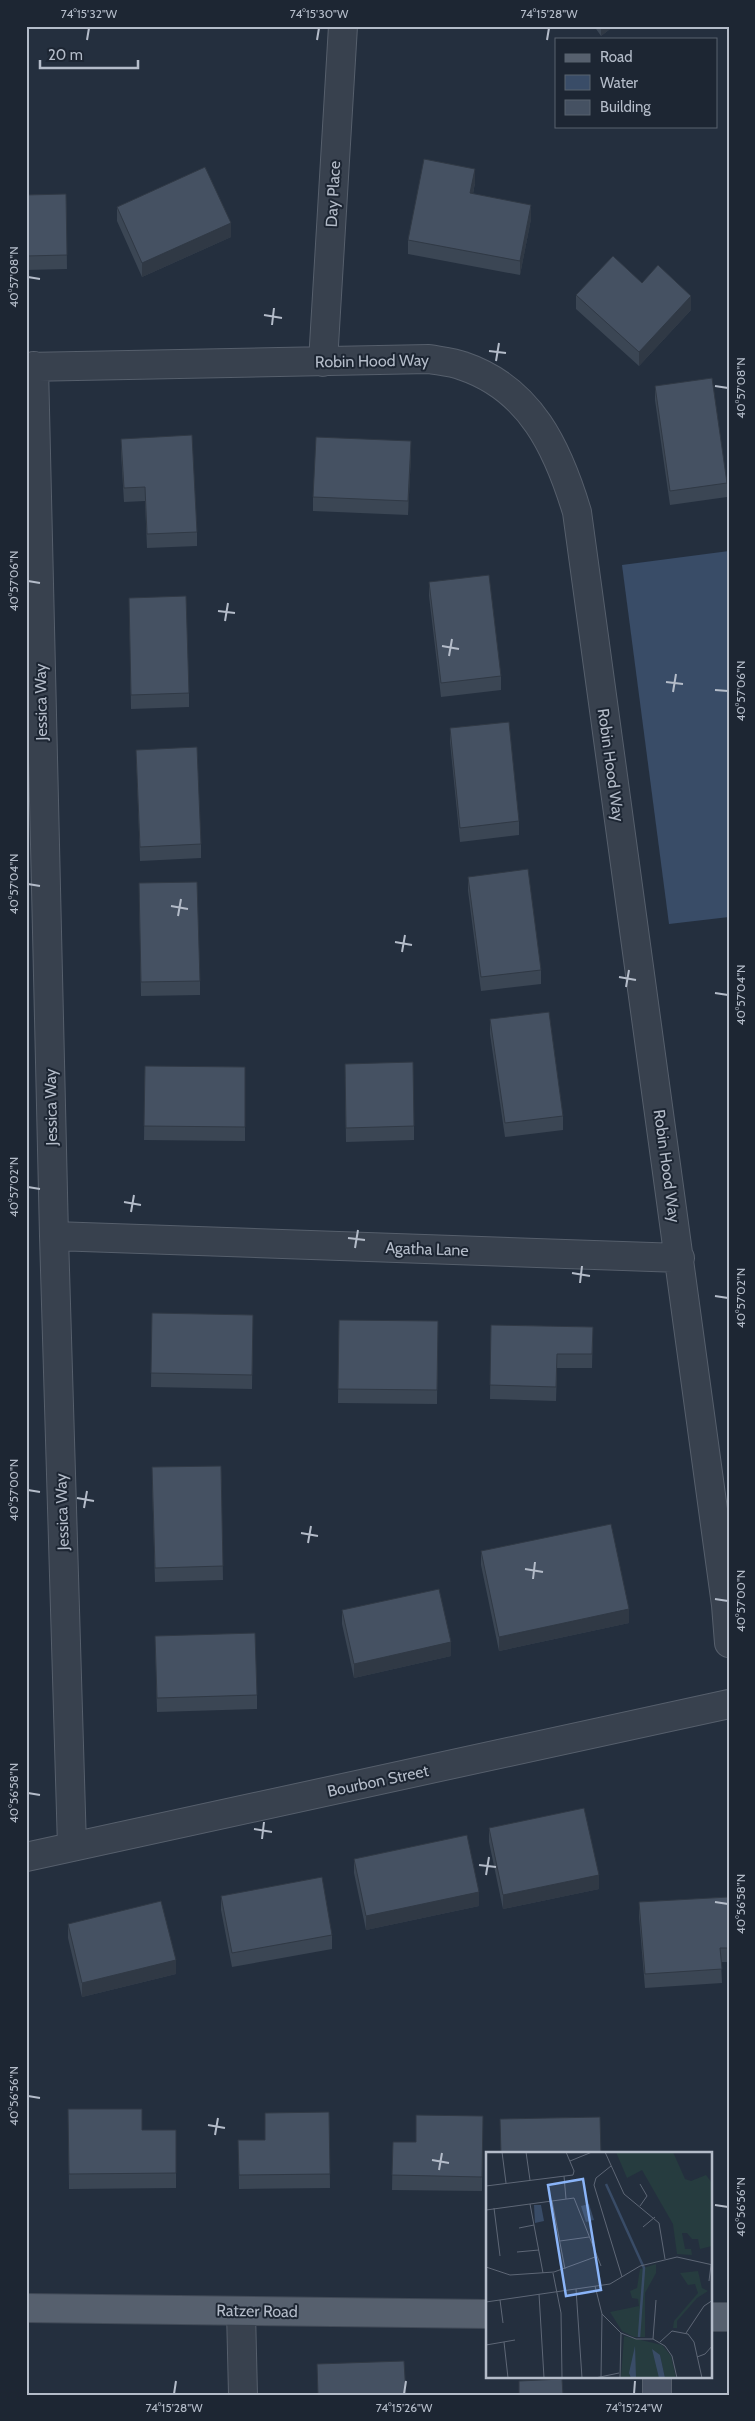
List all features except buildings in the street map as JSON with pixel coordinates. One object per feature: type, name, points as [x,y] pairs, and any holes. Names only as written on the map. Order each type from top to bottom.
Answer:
[{"type":"main road","name":"Ratzer Road","points":[[26,2308],[486,2314]]},
{"type":"main road","points":[[712,2317],[729,2317]]},
{"type":"street","name":"Day Place","points":[[324,362],[343,26]]},
{"type":"street","name":"Robin Hood Way","points":[[30,367],[429,359],[463,366],[494,381],[523,404],[546,434],[565,471],[577,512],[634,941],[654,1067],[680,1258],[726,1605],[729,1642]]},
{"type":"street","name":"Jessica Way","points":[[30,367],[72,1847]]},
{"type":"street","name":"Agatha Lane","points":[[54,1236],[680,1258]]},
{"type":"street","name":"Bourbon Street","points":[[26,1857],[729,1704]]},
{"type":"street","points":[[240,2311],[243,2395]]},
{"type":"street","points":[[656,2378],[657,2395]]},
{"type":"water","points":[[729,551],[729,917],[669,924],[622,565]]}]
